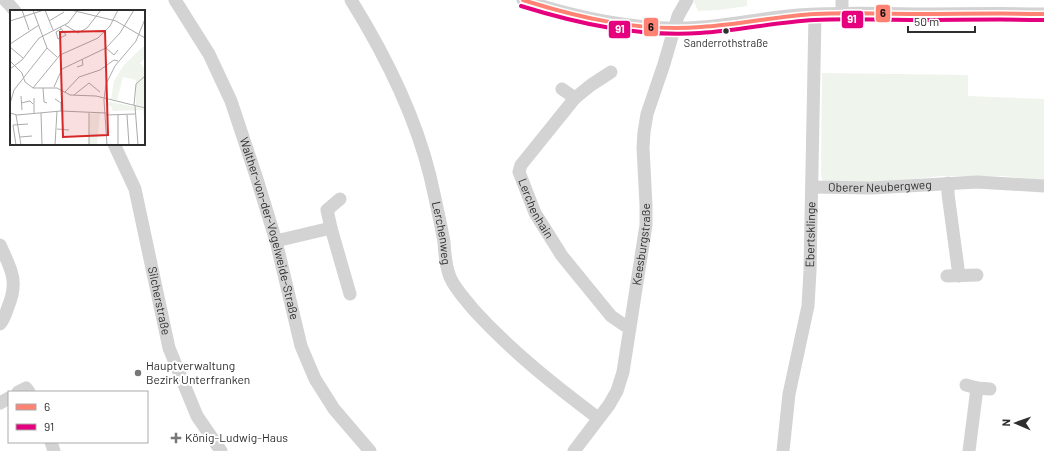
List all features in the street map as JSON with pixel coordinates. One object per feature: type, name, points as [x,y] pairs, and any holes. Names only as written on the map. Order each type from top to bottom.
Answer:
[{"type":"street","points":[[5,0],[14,10]]},
{"type":"street","name":"Walther-von-der-Vogelweide-Straße","points":[[175,0],[209,54],[231,101],[276,241],[301,346],[315,379],[334,409],[370,451]]},
{"type":"street","name":"Lerchenweg","points":[[351,0],[385,59],[418,136],[440,221],[444,243],[444,259],[450,278],[463,298],[509,346],[598,418]]},
{"type":"street","points":[[524,0],[573,14],[610,22],[644,26],[686,28],[798,15],[842,13],[1044,14]]},
{"type":"street","name":"Keesburgstraße","points":[[574,451],[617,391],[623,372],[646,225],[643,148],[647,114],[664,64],[674,27],[687,0]]},
{"type":"street","points":[[842,0],[842,13]]},
{"type":"street","name":"Ebertsklinge","points":[[783,451],[789,394],[808,301],[812,242],[815,15]]},
{"type":"street","name":"Lerchenhain","points":[[611,72],[575,98],[521,165],[519,172],[535,213],[562,256],[611,316],[624,325],[629,326]]},
{"type":"street","points":[[562,89],[575,98]]},
{"type":"street","name":"Silcherstraße","points":[[114,145],[135,189],[169,348],[197,416],[221,451]]},
{"type":"street","name":"Oberer Neubergweg","points":[[812,188],[872,188],[948,183],[1002,183],[1044,186]]},
{"type":"street","name":"Oberer Neubergweg","points":[[948,183],[953,276],[977,275]]},
{"type":"street","points":[[340,199],[327,210],[350,294]]},
{"type":"street","points":[[276,241],[331,228]]},
{"type":"street","points":[[0,245],[13,273],[14,285],[13,296],[0,324]]},
{"type":"street","points":[[969,451],[977,387]]},
{"type":"street","points":[[20,391],[26,388],[28,391]]},
{"type":"shaded area","points":[[694,0],[747,0],[747,6],[698,11]]},
{"type":"shaded area","points":[[822,73],[968,75],[968,96],[1044,99],[1044,180],[1002,176],[941,176],[886,182],[824,182],[821,174]]},
{"type":"transit line","name":"6","points":[[523,0],[566,13],[610,22],[678,28],[715,26],[800,15],[828,13],[1044,14]]},
{"type":"transit line","name":"91","points":[[521,6],[587,24],[609,28],[677,34],[714,32],[799,21],[827,19],[1044,20]]},
{"type":"place","name":"Sanderrothstraße","points":[[726,31]]},
{"type":"place","name":"Hauptverwaltung Bezirk Unterfranken","points":[[138,373]]},
{"type":"place","name":"König-Ludwig-Haus","points":[[176,438]]}]
